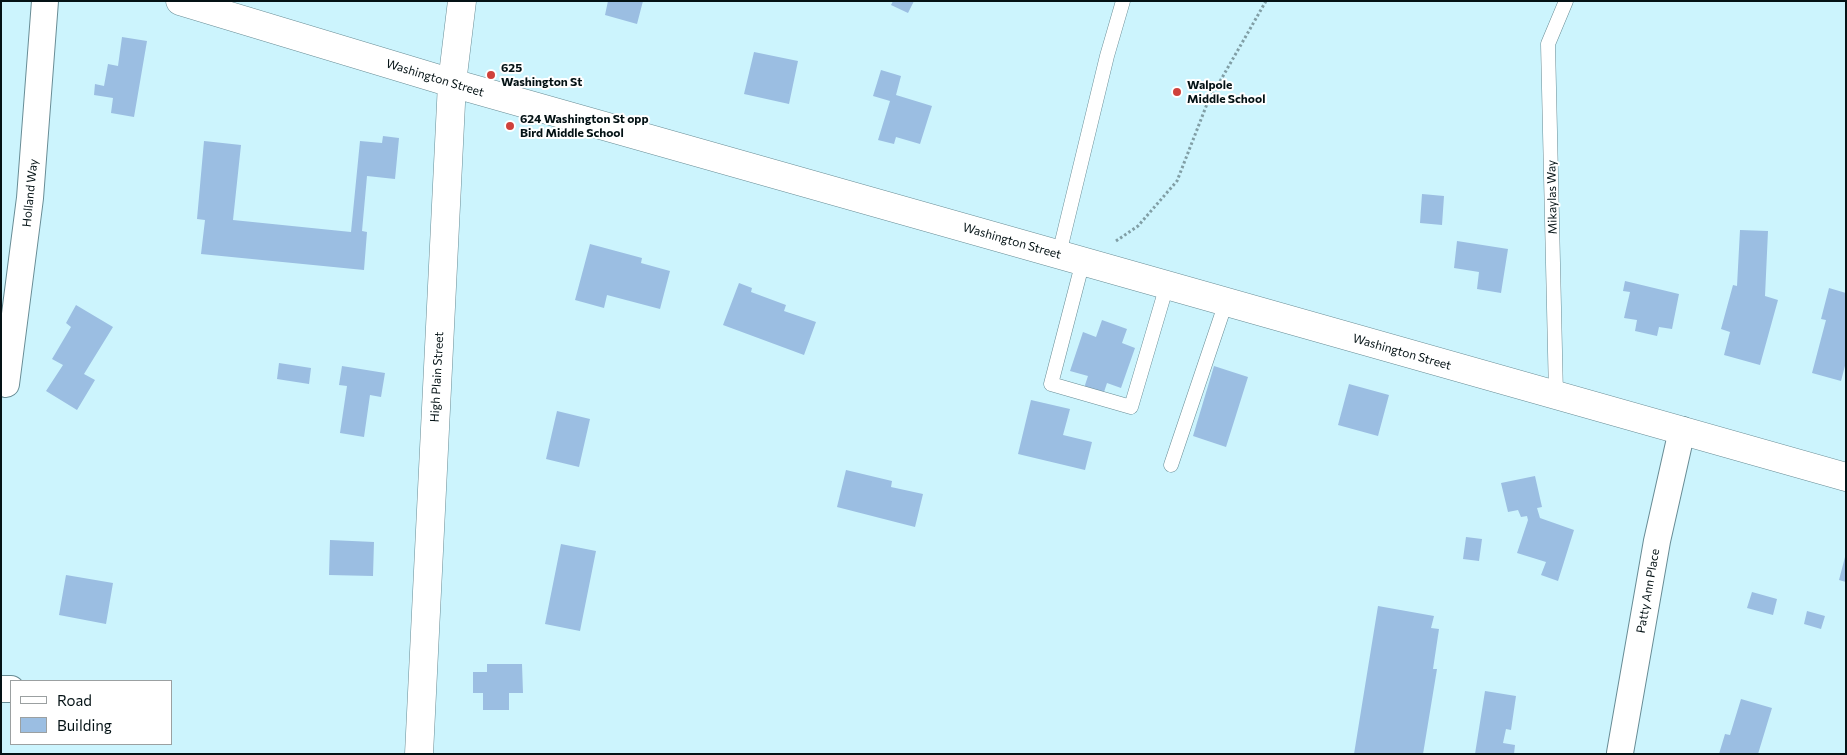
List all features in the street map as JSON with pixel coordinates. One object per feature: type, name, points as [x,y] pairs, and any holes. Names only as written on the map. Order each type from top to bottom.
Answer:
[{"type":"main road","name":"Washington Street","points":[[180,1],[452,83],[1846,477]]},
{"type":"main road","name":"High Plain Street","points":[[419,754],[452,83],[462,1]]},
{"type":"street","name":"Holland Way","points":[[6,384],[30,198],[45,1]]},
{"type":"street","name":"Patty Ann Place","points":[[1620,753],[1657,542],[1682,430]]},
{"type":"lane","points":[[1123,1],[1107,56],[1051,384],[1131,407],[1167,285]]},
{"type":"lane","name":"Mikaylas Way","points":[[1556,395],[1548,44],[1566,1]]},
{"type":"lane","points":[[1171,464],[1226,302]]},
{"type":"path","points":[[1116,242],[1138,226],[1177,181],[1207,104],[1266,1]]},
{"type":"building","points":[[608,1],[643,1],[637,24],[605,15]]},
{"type":"building","points":[[893,1],[914,1],[908,13],[891,5]]},
{"type":"building","points":[[122,37],[147,41],[134,117],[111,113],[113,98],[94,95],[95,84],[104,86],[108,64],[118,66]]},
{"type":"building","points":[[754,52],[798,61],[789,104],[744,94]]},
{"type":"building","points":[[881,70],[901,76],[896,95],[932,106],[920,144],[896,137],[894,144],[878,140],[890,101],[873,96]]},
{"type":"building","points":[[383,136],[399,138],[395,179],[367,176],[362,231],[367,232],[364,270],[201,254],[205,220],[197,219],[204,141],[241,145],[233,220],[351,232],[360,141],[382,143]]},
{"type":"building","points":[[1422,194],[1444,196],[1442,225],[1420,223]]},
{"type":"building","points":[[1740,230],[1768,231],[1765,296],[1778,300],[1760,365],[1724,355],[1730,332],[1721,329],[1733,285],[1737,286]]},
{"type":"building","points":[[1457,241],[1508,249],[1501,293],[1477,289],[1479,272],[1454,268]]},
{"type":"building","points":[[590,244],[642,258],[641,263],[670,271],[660,309],[607,295],[604,308],[575,300]]},
{"type":"building","points":[[1625,281],[1679,294],[1672,329],[1659,327],[1657,336],[1635,331],[1637,320],[1624,318],[1630,292],[1623,291]]},
{"type":"building","points":[[739,283],[752,288],[751,292],[786,305],[784,311],[816,322],[804,355],[723,325]]},
{"type":"building","points":[[1829,288],[1846,293],[1846,362],[1841,381],[1812,373],[1826,320],[1821,319]]},
{"type":"building","points":[[76,305],[113,327],[84,374],[95,380],[77,410],[46,391],[63,365],[52,359],[71,327],[66,323]]},
{"type":"building","points":[[1102,320],[1127,329],[1122,343],[1135,348],[1121,388],[1107,383],[1103,395],[1084,388],[1088,376],[1070,371],[1083,332],[1096,337]]},
{"type":"building","points":[[279,363],[311,368],[309,384],[277,379]]},
{"type":"building","points":[[342,366],[385,373],[381,397],[370,395],[364,437],[340,433],[347,386],[339,385]]},
{"type":"building","points":[[1214,366],[1248,377],[1226,447],[1193,436]]},
{"type":"building","points":[[1349,384],[1389,395],[1378,436],[1338,425]]},
{"type":"building","points":[[1031,400],[1070,409],[1063,435],[1092,442],[1085,470],[1018,454]]},
{"type":"building","points":[[557,411],[590,419],[579,467],[546,459]]},
{"type":"building","points":[[846,470],[892,481],[891,487],[923,494],[915,527],[837,507]]},
{"type":"building","points":[[1535,476],[1542,507],[1537,508],[1540,518],[1574,530],[1558,581],[1541,575],[1546,562],[1517,553],[1528,520],[1527,516],[1521,517],[1518,510],[1508,512],[1501,483]]},
{"type":"building","points":[[1466,537],[1482,539],[1479,561],[1463,559]]},
{"type":"building","points":[[330,540],[374,542],[373,576],[329,575]]},
{"type":"building","points":[[561,544],[596,551],[580,631],[545,624]]},
{"type":"building","points":[[1846,557],[1846,582],[1839,580]]},
{"type":"building","points":[[66,575],[113,583],[106,624],[59,615]]},
{"type":"building","points":[[1752,592],[1777,599],[1773,615],[1747,608]]},
{"type":"building","points":[[1378,606],[1434,616],[1431,628],[1439,629],[1433,669],[1437,669],[1423,754],[1354,754]]},
{"type":"building","points":[[1807,611],[1825,616],[1821,629],[1804,624]]},
{"type":"building","points":[[487,664],[522,664],[523,693],[509,693],[509,710],[483,710],[483,693],[473,693],[473,672],[487,672]]},
{"type":"building","points":[[1485,691],[1516,696],[1511,730],[1506,729],[1503,743],[1515,745],[1514,754],[1475,754]]},
{"type":"building","points":[[1741,699],[1772,708],[1758,754],[1719,754],[1725,734],[1730,735]]},
{"type":"place","name":"625 Washington St","points":[[491,75]]},
{"type":"place","name":"Walpole Middle School","points":[[1177,92]]},
{"type":"place","name":"624 Washington St opp Bird Middle School","points":[[510,126]]}]
